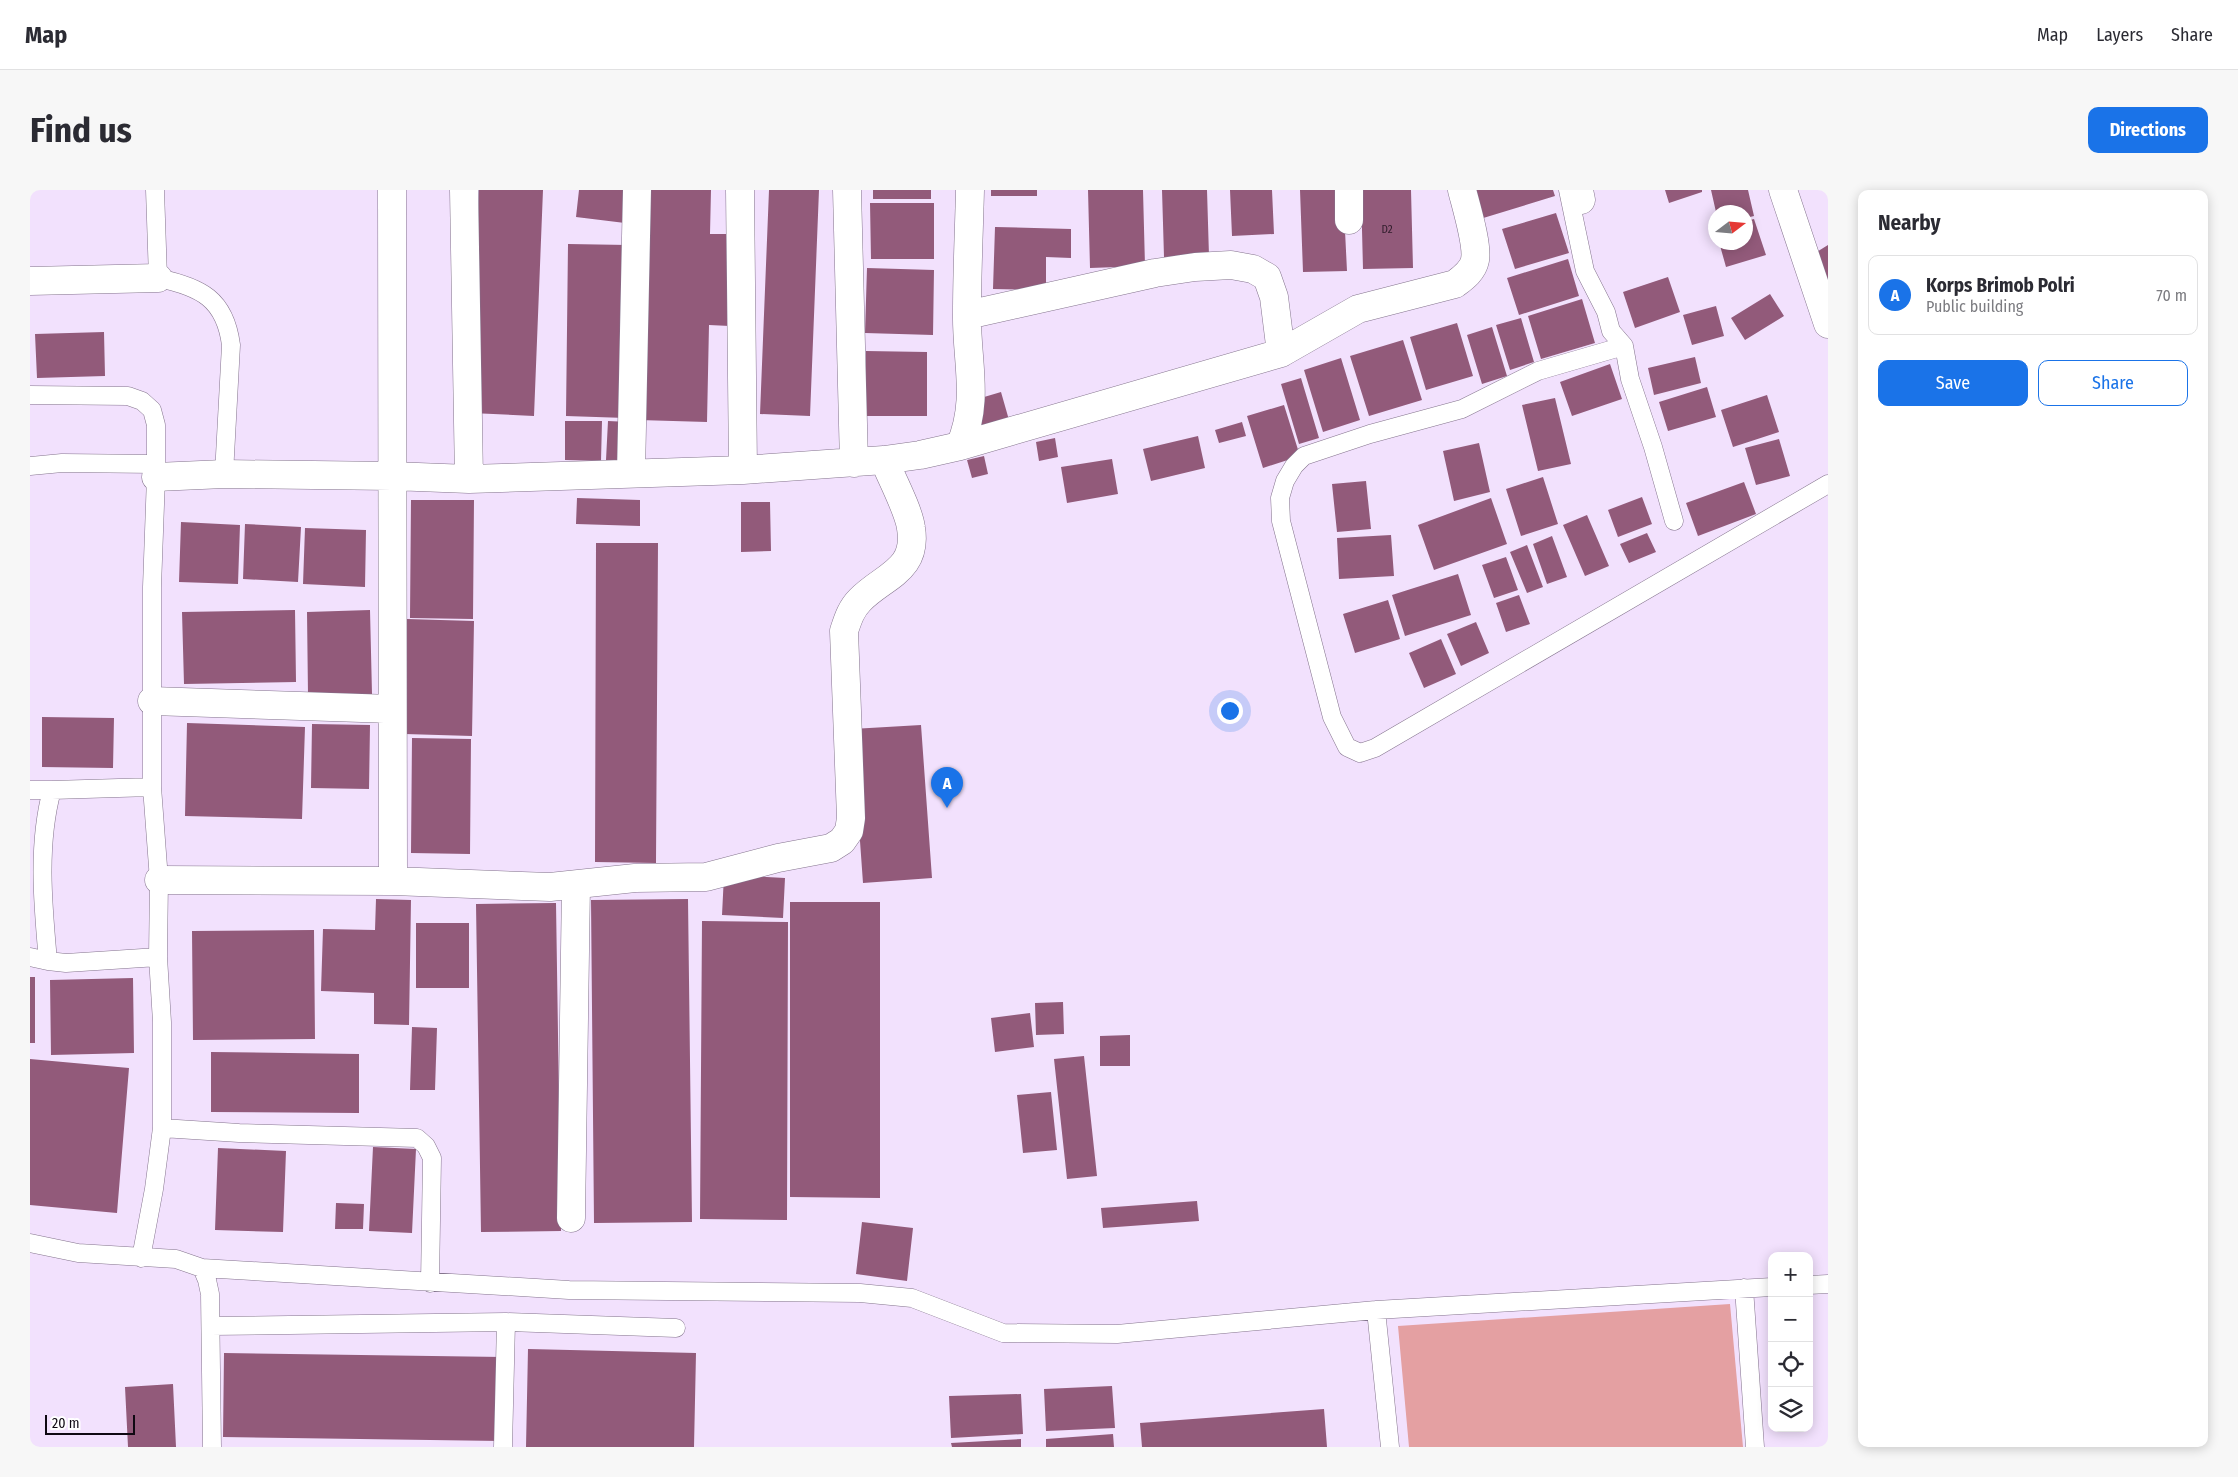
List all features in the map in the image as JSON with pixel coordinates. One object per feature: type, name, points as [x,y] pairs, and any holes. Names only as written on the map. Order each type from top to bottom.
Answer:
[{"type":"street","points":[[392,190],[393,881]]},
{"type":"street","points":[[464,190],[469,479]]},
{"type":"street","points":[[631,473],[637,190]]},
{"type":"street","points":[[740,190],[743,470]]},
{"type":"street","points":[[847,190],[854,463]]},
{"type":"street","points":[[960,446],[968,427],[972,370],[966,315],[970,190]]},
{"type":"street","points":[[1349,190],[1350,220]]},
{"type":"street","points":[[156,470],[224,474],[469,479],[743,470],[854,463],[920,456],[1281,352],[1358,309],[1455,284],[1468,274],[1475,261],[1474,245],[1462,190]]},
{"type":"street","points":[[1783,190],[1828,324]]},
{"type":"street","points":[[966,315],[1155,273],[1231,265],[1253,269],[1267,278],[1274,297],[1281,352]]},
{"type":"street","points":[[30,281],[158,278]]},
{"type":"street","points":[[159,880],[393,881],[550,887],[635,878],[706,877],[778,858],[831,848],[842,842],[849,831],[850,818],[844,631],[850,613],[860,600],[891,578],[904,565],[911,550],[912,527],[884,460]]},
{"type":"street","points":[[152,701],[392,709]]},
{"type":"street","points":[[571,1218],[576,885]]},
{"type":"lane","points":[[155,190],[158,278],[202,293],[224,314],[229,326],[231,345],[224,474]]},
{"type":"lane","points":[[1576,193],[1585,271],[1606,312],[1611,330],[1624,346],[1630,379],[1653,447],[1674,521]]},
{"type":"lane","points":[[1624,346],[1538,372],[1490,397],[1455,412],[1370,434],[1304,456],[1294,466],[1286,480],[1280,498],[1281,521],[1332,717],[1347,747],[1360,753],[1375,748],[1828,484]]},
{"type":"lane","points":[[30,395],[128,396],[142,401],[152,410],[156,425],[152,586],[152,787],[159,880],[158,957],[162,1022],[162,1128],[154,1189],[141,1258]]},
{"type":"lane","points":[[30,466],[62,463],[156,470]]},
{"type":"lane","points":[[30,790],[152,787]]},
{"type":"lane","points":[[48,961],[43,910],[43,846],[52,790]]},
{"type":"lane","points":[[30,957],[66,963],[158,957]]},
{"type":"lane","points":[[162,1128],[238,1133],[417,1138],[426,1146],[432,1158],[430,1283]]},
{"type":"lane","points":[[30,1243],[78,1253],[176,1259],[202,1268],[430,1283],[569,1290],[878,1295],[912,1298],[1004,1333],[1117,1334],[1376,1310],[1768,1287]]},
{"type":"lane","points":[[202,1268],[210,1294],[212,1447]]},
{"type":"lane","points":[[1813,1285],[1828,1284]]},
{"type":"lane","points":[[1744,1288],[1755,1447]]},
{"type":"lane","points":[[1376,1310],[1390,1447]]},
{"type":"lane","points":[[211,1326],[506,1322],[676,1328]]},
{"type":"lane","points":[[504,1447],[506,1322]]},
{"type":"shaded area","points":[[1730,1304],[1743,1447],[1409,1447],[1398,1326]]},
{"type":"building","points":[[479,190],[543,190],[534,416],[471,413]]},
{"type":"building","points":[[579,190],[629,190],[625,223],[576,217]]},
{"type":"building","points":[[645,190],[711,190],[710,234],[733,234],[730,326],[709,325],[707,422],[639,420]]},
{"type":"building","points":[[769,190],[819,190],[810,416],[760,414]]},
{"type":"building","points":[[873,190],[931,190],[931,199],[873,199]]},
{"type":"building","points":[[991,190],[1037,190],[1037,196],[991,196]]},
{"type":"building","points":[[1088,190],[1143,190],[1145,266],[1090,268]]},
{"type":"building","points":[[1162,190],[1207,190],[1209,256],[1164,257]]},
{"type":"building","points":[[1230,190],[1272,190],[1274,234],[1232,236]]},
{"type":"building","points":[[1300,190],[1343,190],[1347,271],[1303,272]]},
{"type":"building","points":[[1361,190],[1411,190],[1413,268],[1363,269]]},
{"type":"building","points":[[1471,190],[1553,190],[1555,196],[1480,219]]},
{"type":"building","points":[[1665,190],[1702,190],[1702,192],[1669,203]]},
{"type":"building","points":[[1711,190],[1748,190],[1751,205],[1714,205]]},
{"type":"building","points":[[870,203],[934,203],[934,259],[871,259]]},
{"type":"building","points":[[1556,213],[1569,253],[1515,269],[1502,229]]},
{"type":"building","points":[[1753,219],[1766,255],[1726,267],[1721,250],[1753,250]]},
{"type":"building","points":[[995,227],[1071,229],[1071,258],[1046,257],[1046,290],[993,289]]},
{"type":"building","points":[[568,244],[628,245],[626,418],[566,416]]},
{"type":"building","points":[[1828,245],[1828,279],[1822,282],[1807,258]]},
{"type":"building","points":[[1568,259],[1579,296],[1519,315],[1507,278]]},
{"type":"building","points":[[867,268],[934,270],[933,335],[865,333]]},
{"type":"building","points":[[1668,277],[1680,312],[1635,328],[1623,292]]},
{"type":"building","points":[[1770,294],[1784,316],[1745,340],[1731,318]]},
{"type":"building","points":[[1582,299],[1595,343],[1541,359],[1528,316]]},
{"type":"building","points":[[1716,306],[1724,336],[1692,345],[1683,315]]},
{"type":"building","points":[[1521,318],[1534,362],[1510,370],[1496,325]]},
{"type":"building","points":[[1457,323],[1473,376],[1426,390],[1410,337]]},
{"type":"building","points":[[1492,327],[1507,376],[1482,384],[1467,335]]},
{"type":"building","points":[[104,332],[105,376],[37,378],[35,334]]},
{"type":"building","points":[[1403,340],[1422,400],[1369,416],[1350,356]]},
{"type":"building","points":[[866,351],[927,352],[927,416],[866,416]]},
{"type":"building","points":[[1695,357],[1701,383],[1654,395],[1648,368]]},
{"type":"building","points":[[1341,358],[1360,420],[1323,432],[1304,370]]},
{"type":"building","points":[[1610,364],[1622,399],[1572,416],[1560,382]]},
{"type":"building","points":[[1301,378],[1319,438],[1299,444],[1281,384]]},
{"type":"building","points":[[1707,387],[1716,417],[1668,431],[1659,402]]},
{"type":"building","points":[[1001,392],[1009,420],[981,427],[974,400]]},
{"type":"building","points":[[1767,395],[1779,432],[1733,447],[1721,410]]},
{"type":"building","points":[[1555,398],[1571,464],[1538,471],[1522,405]]},
{"type":"building","points":[[1284,405],[1300,456],[1263,468],[1247,416]]},
{"type":"building","points":[[565,421],[602,421],[601,461],[565,460]]},
{"type":"building","points":[[608,421],[629,422],[628,460],[606,460]]},
{"type":"building","points":[[1242,422],[1246,436],[1219,443],[1215,430]]},
{"type":"building","points":[[1198,436],[1205,468],[1151,481],[1143,449]]},
{"type":"building","points":[[1055,438],[1058,457],[1039,461],[1036,442]]},
{"type":"building","points":[[1779,439],[1790,476],[1756,485],[1745,448]]},
{"type":"building","points":[[1479,443],[1490,492],[1454,501],[1443,451]]},
{"type":"building","points":[[984,456],[988,474],[972,478],[967,460]]},
{"type":"building","points":[[1112,459],[1118,494],[1067,503],[1061,467]]},
{"type":"building","points":[[1543,477],[1558,524],[1521,536],[1506,489]]},
{"type":"building","points":[[1366,481],[1371,529],[1337,532],[1332,484]]},
{"type":"building","points":[[1744,482],[1756,514],[1698,536],[1686,503]]},
{"type":"building","points":[[1642,497],[1652,524],[1618,537],[1608,510]]},
{"type":"building","points":[[577,498],[640,500],[640,526],[576,524]]},
{"type":"building","points":[[1491,498],[1507,544],[1434,570],[1418,525]]},
{"type":"building","points":[[411,500],[474,500],[473,619],[410,618]]},
{"type":"building","points":[[741,502],[770,502],[771,551],[741,552]]},
{"type":"building","points":[[1587,515],[1609,566],[1585,576],[1563,525]]},
{"type":"building","points":[[181,522],[240,525],[238,584],[179,582]]},
{"type":"building","points":[[245,524],[301,527],[298,582],[243,579]]},
{"type":"building","points":[[305,528],[366,530],[365,587],[303,584]]},
{"type":"building","points":[[1647,533],[1656,552],[1629,563],[1620,544]]},
{"type":"building","points":[[1391,535],[1394,576],[1339,579],[1337,538]]},
{"type":"building","points":[[1552,536],[1567,577],[1547,584],[1533,544]]},
{"type":"building","points":[[596,543],[658,543],[656,863],[595,862]]},
{"type":"building","points":[[1527,545],[1543,587],[1527,593],[1510,552]]},
{"type":"building","points":[[1506,557],[1518,590],[1494,598],[1482,565]]},
{"type":"building","points":[[1458,574],[1471,615],[1405,636],[1392,595]]},
{"type":"building","points":[[1519,595],[1530,624],[1506,632],[1496,603]]},
{"type":"building","points":[[1388,600],[1400,639],[1355,653],[1343,614]]},
{"type":"building","points":[[295,610],[296,682],[184,684],[182,612]]},
{"type":"building","points":[[370,610],[372,694],[308,695],[307,612]]},
{"type":"building","points":[[407,619],[474,621],[472,736],[405,734]]},
{"type":"building","points":[[1476,622],[1489,653],[1461,666],[1447,634]]},
{"type":"building","points":[[1441,639],[1456,674],[1424,688],[1409,653]]},
{"type":"building","points":[[42,717],[114,718],[113,768],[42,767]]},
{"type":"building","points":[[187,723],[305,727],[302,819],[185,816]]},
{"type":"building","points":[[312,724],[370,725],[369,789],[311,788]]},
{"type":"building","points":[[921,725],[932,878],[863,883],[852,729]]},
{"type":"building","points":[[412,738],[471,739],[470,854],[411,853]]},
{"type":"building","points":[[724,875],[785,878],[783,918],[722,915]]},
{"type":"building","points":[[376,899],[411,900],[409,1025],[374,1024],[374,993],[321,991],[323,929],[375,930]]},
{"type":"building","points":[[688,899],[692,1222],[594,1223],[591,900]]},
{"type":"building","points":[[790,902],[880,902],[880,1198],[790,1197]]},
{"type":"building","points":[[556,903],[561,1231],[481,1232],[476,904]]},
{"type":"building","points":[[702,921],[788,922],[787,1220],[700,1219]]},
{"type":"building","points":[[416,923],[469,923],[469,988],[416,988]]},
{"type":"building","points":[[314,930],[315,1039],[193,1040],[192,931]]},
{"type":"building","points":[[30,977],[35,977],[35,1043],[30,1043]]},
{"type":"building","points":[[133,978],[134,1053],[51,1055],[50,980]]},
{"type":"building","points":[[1063,1002],[1064,1034],[1036,1035],[1035,1003]]},
{"type":"building","points":[[1030,1013],[1034,1047],[995,1052],[991,1018]]},
{"type":"building","points":[[412,1027],[437,1028],[435,1090],[410,1090]]},
{"type":"building","points":[[1130,1035],[1130,1066],[1100,1066],[1100,1036]]},
{"type":"building","points":[[211,1052],[359,1054],[359,1113],[211,1112]]},
{"type":"building","points":[[1084,1056],[1097,1176],[1067,1179],[1054,1059]]},
{"type":"building","points":[[30,1059],[129,1068],[117,1213],[30,1205]]},
{"type":"building","points":[[1051,1092],[1057,1150],[1023,1153],[1017,1095]]},
{"type":"building","points":[[373,1147],[416,1149],[412,1233],[369,1231]]},
{"type":"building","points":[[218,1148],[286,1151],[283,1232],[215,1230]]},
{"type":"building","points":[[1197,1201],[1199,1221],[1103,1228],[1101,1208]]},
{"type":"building","points":[[336,1203],[364,1204],[363,1229],[335,1229]]},
{"type":"building","points":[[862,1222],[913,1228],[907,1281],[856,1274]]},
{"type":"building","points":[[528,1349],[696,1353],[694,1447],[526,1447]]},
{"type":"building","points":[[224,1353],[503,1357],[501,1441],[223,1437]]},
{"type":"building","points":[[173,1384],[176,1447],[128,1447],[125,1387]]},
{"type":"building","points":[[1112,1386],[1115,1428],[1046,1431],[1044,1389]]},
{"type":"building","points":[[1021,1394],[1023,1434],[951,1438],[949,1396]]},
{"type":"building","points":[[1324,1409],[1327,1447],[1142,1447],[1140,1423]]},
{"type":"building","points":[[1113,1434],[1114,1447],[1046,1447],[1046,1439]]},
{"type":"building","points":[[1021,1439],[1021,1447],[952,1447],[951,1443]]},
{"type":"place","name":"Korps Brimob Polri","points":[[947,808]]}]
